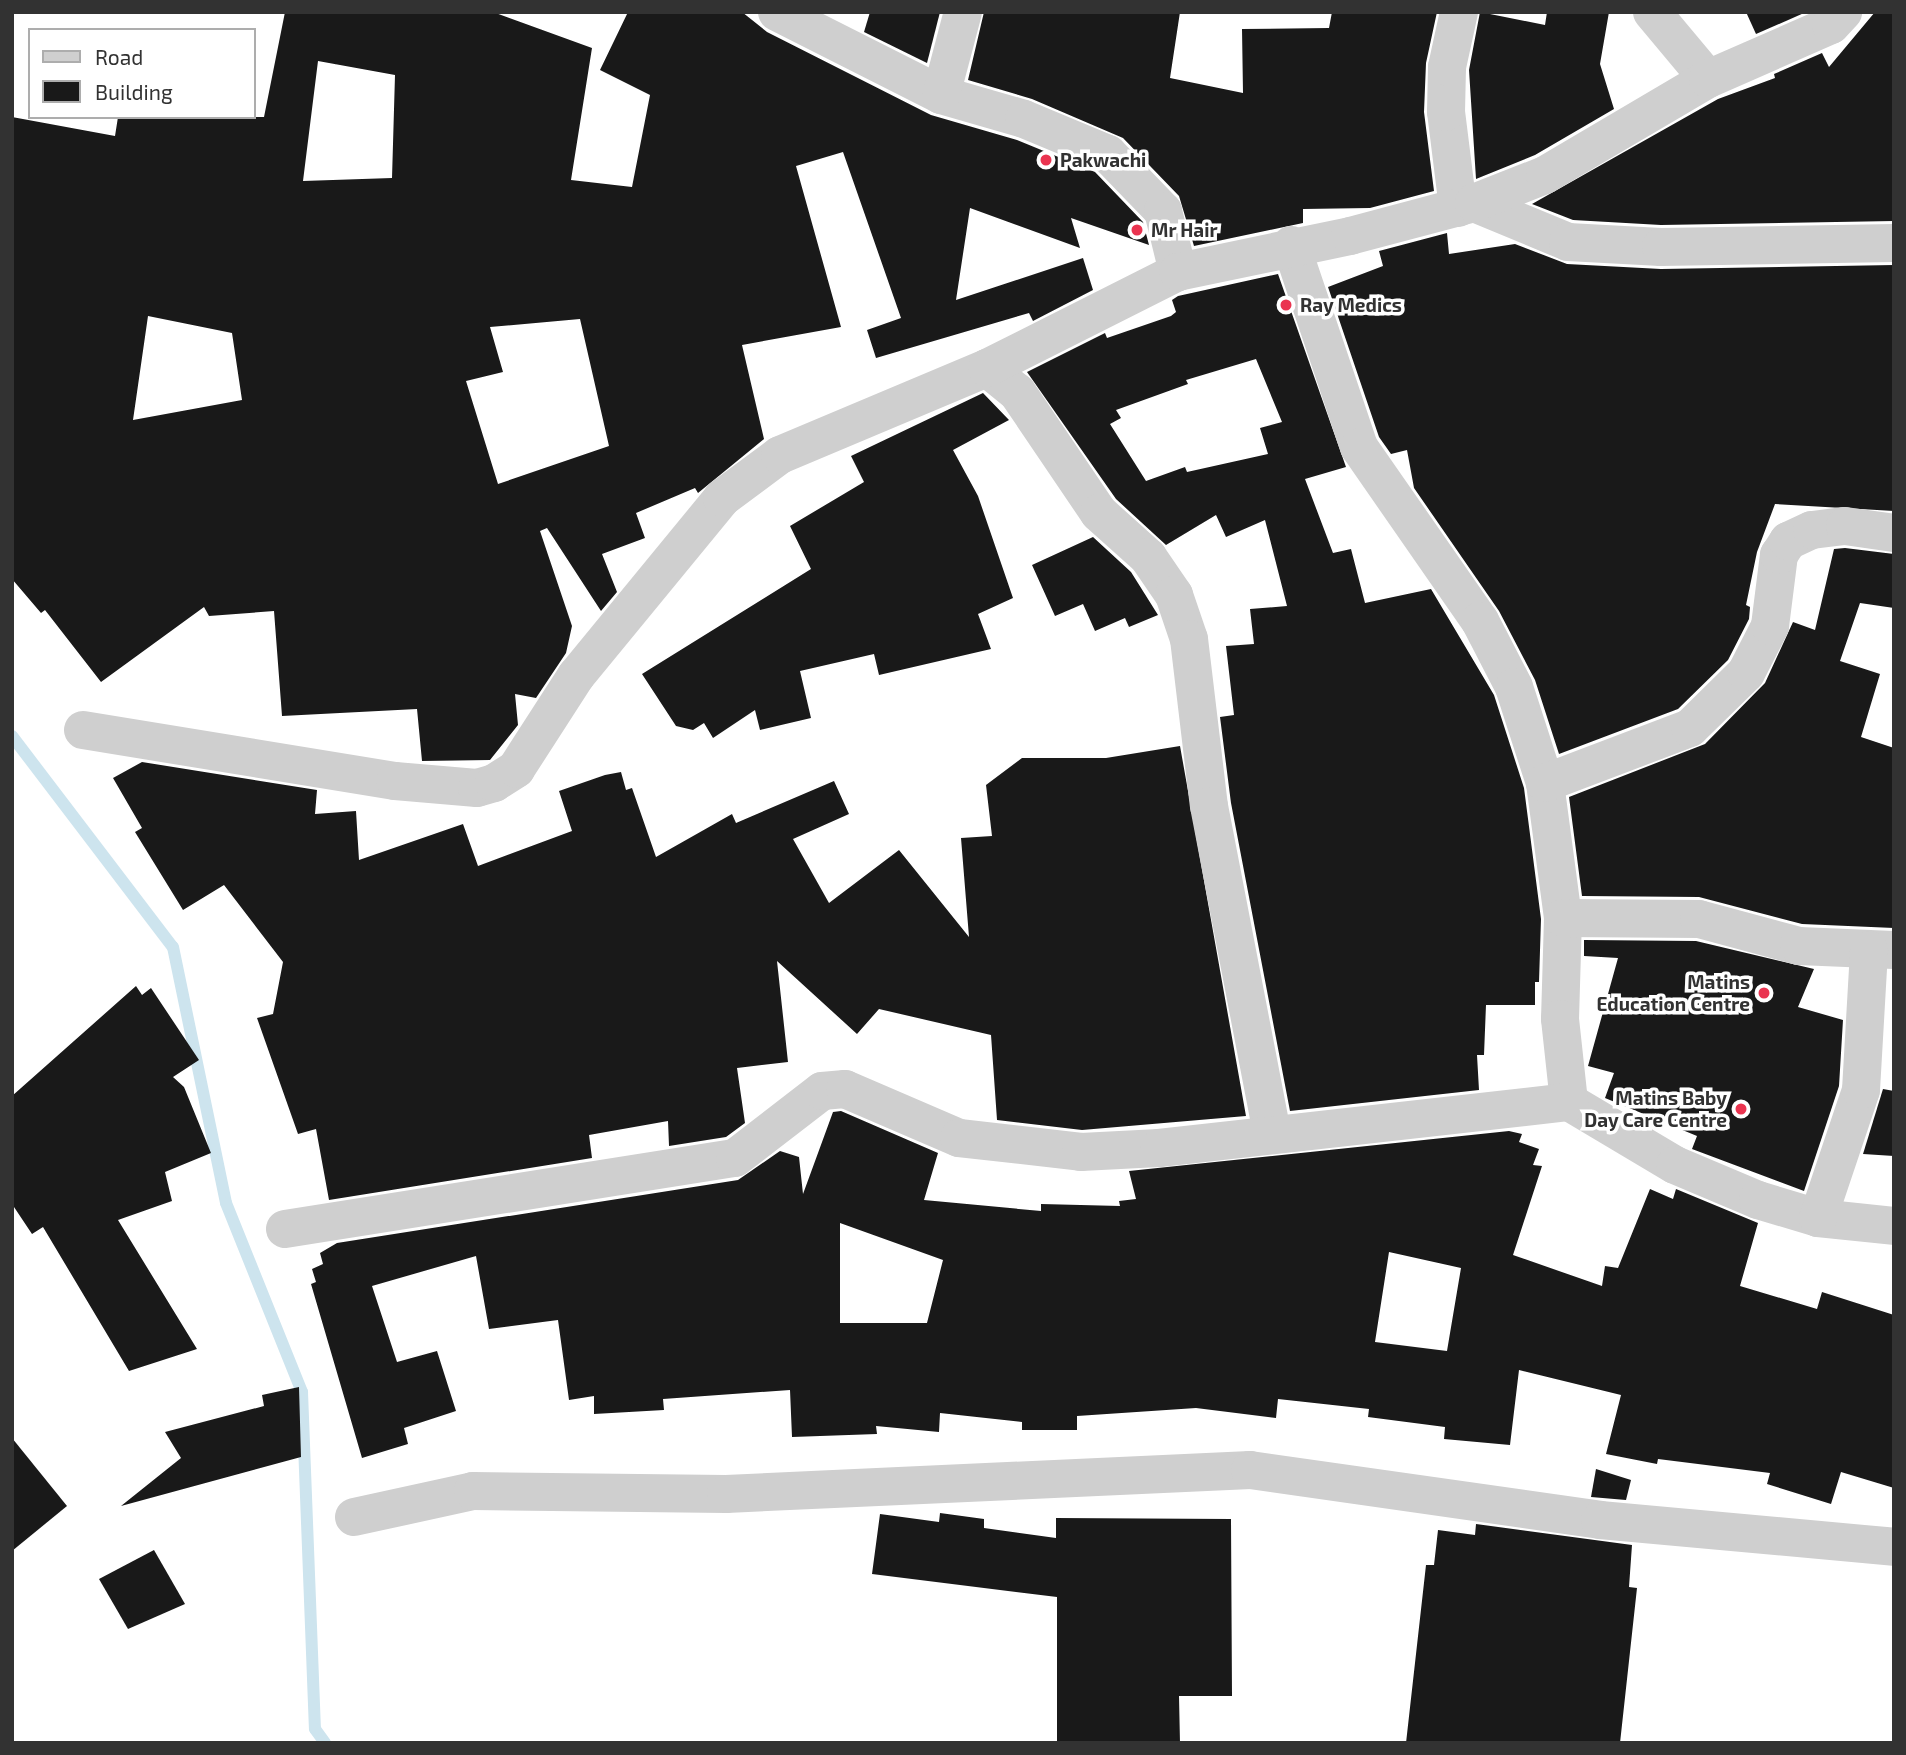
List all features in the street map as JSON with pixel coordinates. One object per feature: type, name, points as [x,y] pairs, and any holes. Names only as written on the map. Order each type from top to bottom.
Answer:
[{"type":"street","points":[[777,12],[941,95],[1024,119],[1108,154],[1163,211],[1178,272]]},
{"type":"street","points":[[941,95],[964,12]]},
{"type":"street","points":[[1459,12],[1447,66],[1446,112],[1466,206]]},
{"type":"street","points":[[1652,12],[1708,79]]},
{"type":"street","points":[[83,730],[395,781],[477,788],[494,783],[516,768],[576,676],[722,498],[780,455],[988,368],[1178,272],[1291,245],[1350,236],[1466,206],[1545,175],[1708,79],[1831,24],[1843,12]]},
{"type":"street","points":[[1466,206],[1568,242],[1661,247],[1894,243]]},
{"type":"street","points":[[1291,245],[1359,447],[1480,621],[1514,687],[1545,783],[1563,918],[1560,1019],[1569,1102]]},
{"type":"street","points":[[988,368],[1017,392],[1099,513],[1148,557],[1174,595],[1189,639],[1209,806],[1272,1135]]},
{"type":"street","points":[[1545,783],[1690,728],[1746,673],[1770,625],[1779,555],[1788,541],[1812,530],[1845,526],[1894,533]]},
{"type":"street","points":[[1563,918],[1699,919],[1799,946],[1882,950],[1861,1090],[1818,1218]]},
{"type":"street","points":[[285,1228],[735,1158],[822,1091],[845,1089],[959,1138],[1068,1151],[1159,1148],[1569,1102],[1675,1165],[1758,1200],[1818,1218],[1894,1226]]},
{"type":"street","points":[[354,1517],[472,1491],[739,1494],[1251,1470],[1600,1520],[1894,1547]]},
{"type":"building","points":[[285,12],[493,12],[592,48],[571,180],[632,187],[650,95],[600,70],[628,12],[742,12],[767,32],[931,115],[1017,140],[1095,172],[1143,222],[1149,245],[1071,218],[1080,248],[970,208],[956,300],[1083,258],[1093,290],[1033,321],[1029,313],[876,358],[867,330],[901,318],[843,152],[796,166],[841,327],[742,345],[764,439],[698,493],[695,488],[636,513],[645,538],[602,554],[617,592],[601,611],[547,528],[540,531],[572,626],[566,653],[536,698],[515,694],[518,725],[490,760],[422,761],[417,709],[282,716],[274,611],[209,616],[204,607],[101,682],[45,610],[41,613],[12,579],[12,117],[115,136],[118,119],[264,117]],"holes":[[[318,61],[395,75],[392,178],[303,181]],[[148,316],[232,333],[242,400],[133,420]],[[580,319],[609,446],[498,484],[466,381],[503,372],[490,327]]]},
{"type":"building","points":[[870,12],[940,12],[927,63],[864,32]]},
{"type":"building","points":[[984,12],[1180,12],[1170,78],[1243,93],[1242,29],[1329,28],[1332,12],[1437,12],[1426,63],[1424,112],[1434,191],[1370,208],[1303,209],[1303,223],[1194,246],[1179,196],[1123,138],[1032,99],[968,80]]},
{"type":"building","points":[[1480,12],[1545,25],[1547,12],[1609,12],[1600,64],[1614,109],[1535,155],[1476,179],[1469,70]]},
{"type":"building","points":[[1746,12],[1804,12],[1804,13],[1756,34]]},
{"type":"building","points":[[1875,12],[1894,12],[1894,221],[1661,225],[1573,220],[1532,204],[1718,99],[1775,78],[1774,74],[1822,53],[1829,67]]},
{"type":"building","points":[[1447,233],[1449,254],[1515,244],[1567,264],[1661,269],[1894,265],[1894,511],[1775,504],[1757,552],[1746,605],[1750,607],[1749,619],[1728,660],[1678,709],[1559,754],[1535,680],[1499,611],[1414,488],[1407,450],[1391,454],[1379,437],[1328,287],[1383,266],[1379,251]]},
{"type":"building","points":[[1278,274],[1346,467],[1305,479],[1333,553],[1351,549],[1365,603],[1431,589],[1494,695],[1524,788],[1541,919],[1539,982],[1535,982],[1535,1005],[1486,1005],[1484,1055],[1477,1055],[1479,1090],[1290,1111],[1231,803],[1220,717],[1234,715],[1226,646],[1254,644],[1250,609],[1287,606],[1265,520],[1226,537],[1216,515],[1166,545],[1116,499],[1027,372],[1105,333],[1107,338],[1171,316],[1176,312],[1172,300],[1178,296]],"holes":[[[1256,359],[1282,422],[1260,428],[1268,454],[1187,472],[1185,467],[1146,481],[1110,424],[1121,418],[1116,410],[1188,384],[1186,380]]]},
{"type":"building","points":[[983,393],[1009,420],[953,450],[978,496],[1013,598],[978,614],[991,649],[879,675],[874,654],[800,671],[811,718],[760,730],[755,710],[713,738],[704,723],[693,730],[676,726],[642,674],[811,569],[790,526],[864,482],[851,456]]},
{"type":"building","points":[[1093,537],[1131,572],[1158,615],[1129,627],[1125,618],[1095,631],[1083,604],[1055,616],[1032,565]]},
{"type":"building","points":[[1834,549],[1894,554],[1894,608],[1860,603],[1840,661],[1880,674],[1861,737],[1894,748],[1894,928],[1802,924],[1699,897],[1582,896],[1569,797],[1705,744],[1765,683],[1793,622],[1815,630]]},
{"type":"building","points":[[1180,746],[1246,1116],[1082,1130],[997,1120],[991,1035],[879,1009],[857,1034],[777,961],[788,1062],[737,1068],[745,1123],[726,1137],[669,1146],[668,1121],[589,1135],[592,1158],[329,1200],[316,1129],[298,1134],[257,1018],[273,1014],[283,962],[224,885],[183,910],[135,832],[142,828],[113,778],[142,762],[317,790],[315,814],[356,811],[359,860],[463,824],[478,866],[572,831],[559,791],[605,775],[621,772],[626,790],[632,788],[656,857],[732,814],[736,823],[834,781],[849,814],[793,839],[829,903],[899,850],[969,937],[961,838],[992,836],[986,785],[1022,758],[1106,758]]},
{"type":"building","points":[[1584,940],[1696,941],[1814,969],[1798,1007],[1843,1020],[1839,1086],[1804,1191],[1692,1149],[1697,1136],[1605,1098],[1614,1073],[1588,1066],[1618,958],[1584,956]]},
{"type":"building","points":[[136,986],[142,995],[151,988],[199,1060],[173,1077],[184,1087],[211,1153],[165,1172],[172,1201],[118,1220],[197,1349],[129,1371],[43,1227],[32,1234],[12,1204],[12,1096]]},
{"type":"building","points":[[1883,1089],[1894,1091],[1894,1156],[1863,1154]]},
{"type":"building","points":[[841,1111],[938,1153],[924,1200],[1041,1211],[1041,1204],[1120,1206],[1119,1201],[1136,1199],[1129,1171],[1509,1131],[1522,1134],[1519,1142],[1539,1149],[1533,1165],[1542,1166],[1513,1255],[1602,1286],[1605,1266],[1618,1268],[1650,1189],[1673,1199],[1676,1189],[1758,1223],[1740,1286],[1817,1309],[1822,1292],[1894,1315],[1894,1488],[1841,1472],[1831,1504],[1767,1484],[1770,1473],[1658,1459],[1657,1464],[1606,1454],[1621,1395],[1519,1370],[1510,1445],[1444,1439],[1445,1427],[1368,1417],[1369,1409],[1278,1399],[1276,1418],[1196,1408],[1077,1416],[1077,1430],[1022,1430],[1022,1422],[940,1413],[939,1432],[876,1426],[877,1434],[792,1437],[790,1390],[663,1399],[664,1410],[594,1414],[594,1396],[569,1400],[558,1320],[489,1329],[476,1256],[372,1286],[397,1362],[437,1351],[456,1411],[404,1428],[408,1444],[362,1458],[311,1284],[316,1282],[312,1269],[323,1264],[320,1253],[337,1243],[738,1180],[780,1151],[799,1157],[803,1194],[833,1112]],"holes":[[[840,1223],[943,1260],[927,1323],[840,1323]],[[1389,1252],[1461,1268],[1447,1351],[1375,1342]]]},
{"type":"building","points":[[299,1387],[301,1457],[121,1506],[181,1458],[165,1432],[264,1406],[262,1395]]},
{"type":"building","points":[[12,1438],[67,1506],[12,1551]]},
{"type":"building","points":[[1596,1469],[1631,1480],[1626,1500],[1591,1497]]},
{"type":"building","points":[[940,1513],[984,1519],[984,1528],[1056,1538],[1056,1518],[1231,1519],[1232,1696],[1179,1696],[1180,1743],[1057,1743],[1057,1597],[872,1574],[880,1514],[939,1522]]},
{"type":"building","points":[[1476,1524],[1632,1545],[1629,1587],[1637,1588],[1620,1743],[1406,1743],[1426,1565],[1434,1565],[1438,1530],[1475,1535]]},
{"type":"building","points":[[154,1550],[185,1604],[128,1629],[99,1579]]},
{"type":"waterway","points":[[12,736],[173,947],[226,1203],[302,1392],[315,1729],[325,1743]]},
{"type":"place","name":"Pakwachi","points":[[1046,160]]},
{"type":"place","name":"Mr Hair","points":[[1137,230]]},
{"type":"place","name":"Ray Medics","points":[[1286,305]]},
{"type":"place","name":"Matins Education Centre","points":[[1764,993]]},
{"type":"place","name":"Matins Baby Day Care Centre","points":[[1741,1109]]}]
